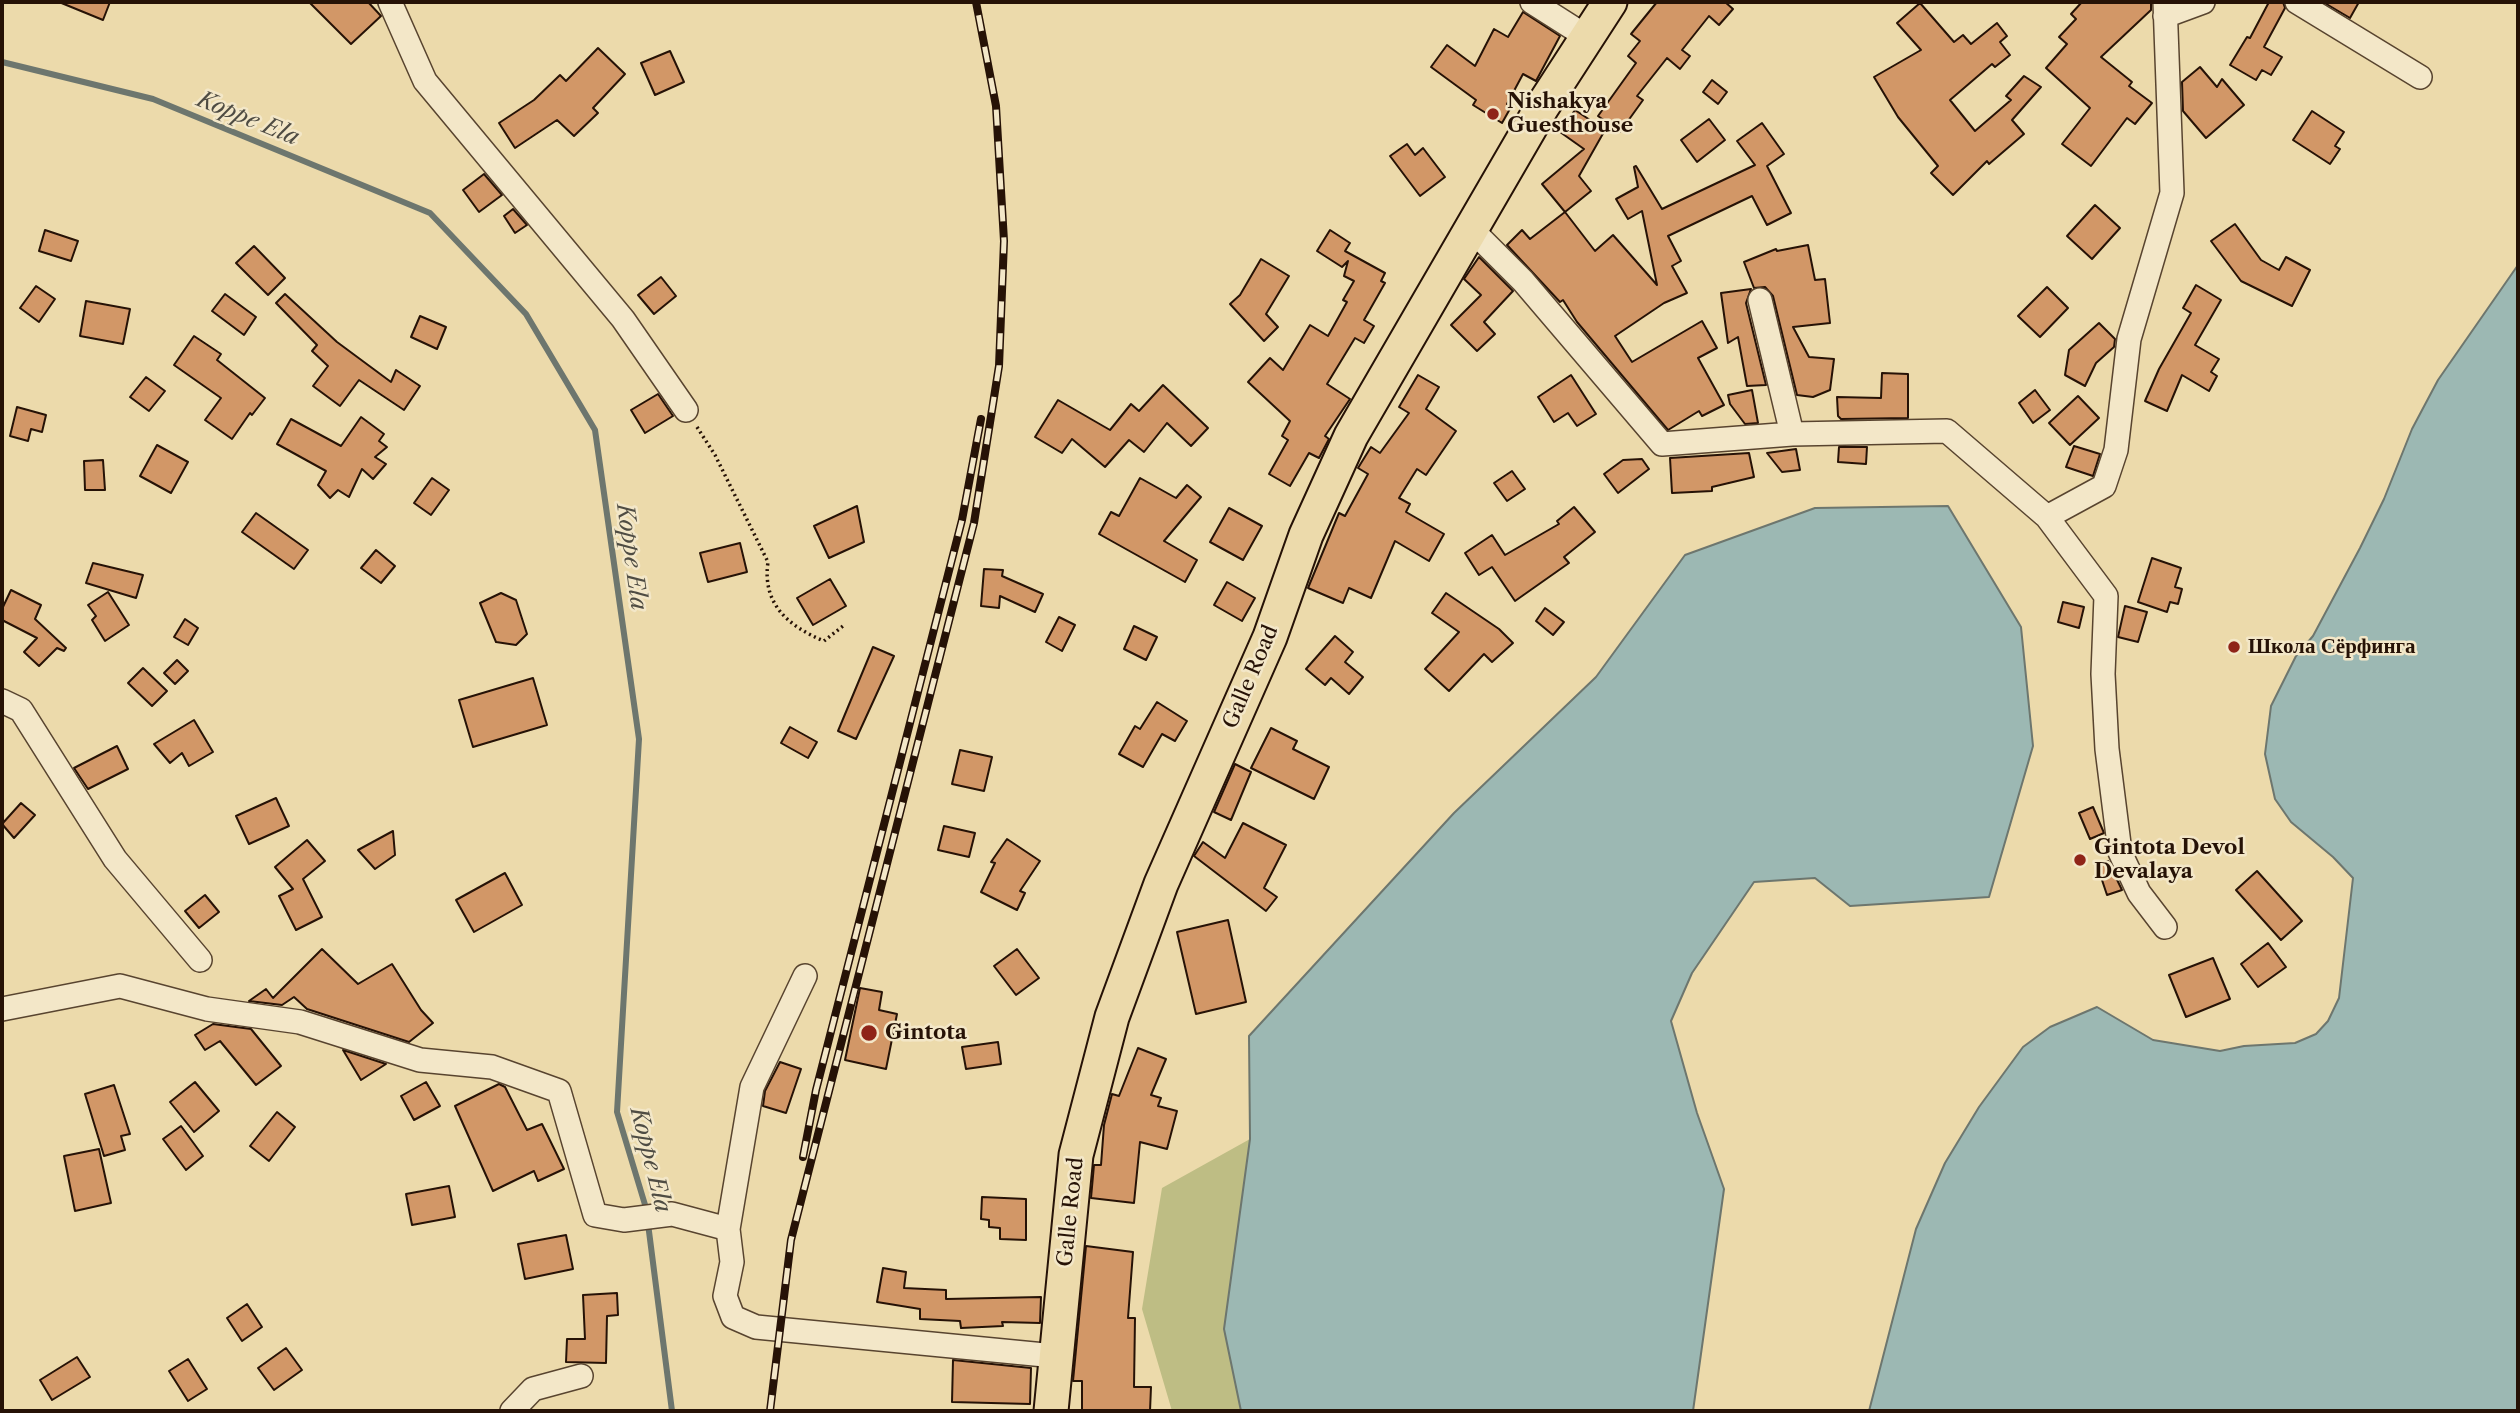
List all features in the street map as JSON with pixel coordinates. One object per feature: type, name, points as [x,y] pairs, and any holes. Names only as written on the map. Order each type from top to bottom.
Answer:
[{"type":"highway","name":"Galle Road","points":[[1051,1411],[1076,1155],[1112,1017],[1152,908],[1270,636],[1306,535],[1350,436],[1471,229],[1610,2]]},
{"type":"street","points":[[390,2],[425,81],[622,319],[686,410]]},
{"type":"street","points":[[1532,2],[1587,37]]},
{"type":"street","points":[[2047,516],[2104,486],[2116,450],[2129,339],[2172,193],[2165,9],[2203,2]]},
{"type":"street","points":[[2297,2],[2420,77]]},
{"type":"street","points":[[1471,229],[1523,281],[1662,444],[1792,434],[1947,431],[2047,516],[2106,596],[2102,674],[2107,749],[2120,852],[2138,893],[2165,927]]},
{"type":"street","points":[[1760,300],[1792,434]]},
{"type":"street","points":[[2,701],[21,710],[115,859],[200,960]]},
{"type":"street","points":[[806,976],[752,1087],[728,1229],[732,1262],[725,1296],[733,1317],[756,1328],[1055,1356]]},
{"type":"street","points":[[2,1009],[120,986],[207,1009],[300,1022],[420,1060],[492,1067],[559,1091],[595,1215],[624,1220],[672,1214],[728,1229]]},
{"type":"street","points":[[512,1411],[533,1389],[581,1376]]},
{"type":"path","points":[[686,410],[715,455],[768,562],[765,580],[774,608],[802,632],[824,641],[842,626]]},
{"type":"shaded area","points":[[1250,1139],[1224,1329],[1241,1411],[1172,1411],[1142,1309],[1162,1188]]},
{"type":"water","points":[[2518,265],[2518,1411],[1869,1411],[1916,1229],[1945,1163],[1979,1107],[2023,1047],[2050,1027],[2097,1007],[2153,1040],[2220,1051],[2244,1046],[2295,1043],[2316,1034],[2328,1021],[2339,998],[2353,878],[2333,857],[2291,822],[2275,799],[2265,754],[2271,706],[2296,656],[2313,636],[2360,548],[2384,499],[2412,429],[2438,380]]},
{"type":"water","points":[[1948,506],[2021,627],[2033,746],[1989,897],[1850,906],[1815,878],[1754,882],[1692,973],[1671,1021],[1697,1113],[1724,1189],[1693,1411],[1241,1411],[1224,1329],[1250,1139],[1249,1036],[1454,813],[1596,677],[1685,555],[1815,508]]},
{"type":"building","points":[[59,2],[110,2],[103,20]]},
{"type":"building","points":[[309,2],[368,2],[381,16],[351,44]]},
{"type":"building","points":[[1657,2],[1725,2],[1733,9],[1719,25],[1709,16],[1682,50],[1690,56],[1680,69],[1667,58],[1637,96],[1643,100],[1620,132],[1598,116],[1636,63],[1628,56],[1640,41],[1631,34]]},
{"type":"building","points":[[2082,2],[2151,2],[2151,10],[2101,57],[2132,82],[2129,86],[2152,103],[2135,124],[2127,118],[2091,166],[2062,144],[2090,108],[2046,68],[2067,44],[2059,37],[2076,19],[2071,14]]},
{"type":"building","points":[[2269,2],[2283,2],[2285,8],[2264,47],[2282,57],[2271,75],[2262,70],[2256,80],[2230,65],[2247,37],[2250,38]]},
{"type":"building","points":[[2323,2],[2359,2],[2350,18]]},
{"type":"building","points":[[1920,3],[1954,42],[1963,35],[1971,44],[1997,23],[2007,36],[2000,42],[2010,55],[1995,67],[1992,64],[1950,100],[1975,131],[2011,100],[2006,96],[2024,76],[2041,87],[2012,120],[2024,134],[1989,164],[1987,161],[1953,195],[1931,173],[1938,166],[1898,117],[1874,77],[1921,50],[1897,23]]},
{"type":"building","points":[[1523,12],[1560,36],[1536,81],[1523,74],[1507,104],[1511,107],[1502,123],[1473,105],[1476,100],[1431,67],[1447,45],[1475,66],[1494,29],[1508,37]]},
{"type":"building","points":[[598,48],[625,74],[593,108],[598,113],[574,136],[557,120],[515,148],[499,123],[534,100],[560,75],[566,81]]},
{"type":"building","points":[[670,51],[684,82],[655,95],[641,63]]},
{"type":"building","points":[[2200,67],[2217,87],[2222,79],[2244,105],[2206,138],[2183,111],[2182,82]]},
{"type":"building","points":[[1712,80],[1727,92],[1718,104],[1703,92]]},
{"type":"building","points":[[1575,110],[1605,130],[1579,176],[1591,191],[1565,212],[1542,184],[1584,149],[1560,132]]},
{"type":"building","points":[[2312,111],[2344,132],[2335,146],[2340,149],[2330,164],[2293,140]]},
{"type":"building","points":[[1709,119],[1725,140],[1697,162],[1681,140]]},
{"type":"building","points":[[1762,123],[1784,154],[1767,166],[1791,213],[1767,225],[1752,196],[1668,236],[1681,261],[1672,266],[1687,293],[1664,303],[1615,336],[1632,362],[1702,321],[1717,348],[1698,358],[1724,405],[1702,416],[1699,411],[1668,430],[1577,322],[1563,300],[1560,302],[1507,245],[1522,230],[1530,239],[1565,212],[1595,251],[1613,235],[1657,285],[1642,211],[1628,219],[1616,199],[1638,187],[1634,167],[1636,166],[1662,209],[1755,165],[1737,141]]},
{"type":"building","points":[[1407,144],[1415,155],[1423,148],[1445,177],[1420,196],[1390,156]]},
{"type":"building","points":[[484,174],[502,195],[479,212],[463,190]]},
{"type":"building","points":[[2095,205],[2120,228],[2092,259],[2067,236]]},
{"type":"building","points":[[513,209],[527,225],[515,233],[504,216]]},
{"type":"building","points":[[2235,224],[2261,260],[2279,270],[2286,257],[2310,270],[2292,306],[2241,281],[2211,241]]},
{"type":"building","points":[[45,230],[78,241],[71,261],[39,251]]},
{"type":"building","points":[[1330,230],[1350,243],[1345,251],[1385,273],[1381,281],[1385,283],[1364,320],[1374,326],[1364,343],[1355,338],[1327,384],[1350,399],[1325,436],[1329,439],[1319,458],[1309,453],[1290,486],[1269,474],[1288,440],[1282,436],[1290,421],[1248,382],[1270,358],[1283,370],[1310,325],[1328,336],[1347,302],[1343,300],[1354,281],[1344,276],[1348,261],[1342,267],[1317,251]]},
{"type":"building","points":[[1808,245],[1815,280],[1825,279],[1830,323],[1793,327],[1809,357],[1834,359],[1830,390],[1813,397],[1797,395],[1773,296],[1765,287],[1754,288],[1744,262],[1776,249],[1777,251]]},
{"type":"building","points":[[254,246],[285,278],[268,295],[236,263]]},
{"type":"building","points":[[1479,257],[1513,291],[1484,322],[1495,334],[1477,351],[1451,325],[1481,295],[1464,279]]},
{"type":"building","points":[[1261,259],[1289,276],[1266,314],[1278,327],[1264,341],[1230,304],[1240,295]]},
{"type":"building","points":[[661,277],[676,296],[654,314],[638,295]]},
{"type":"building","points":[[2196,285],[2221,300],[2195,345],[2219,359],[2211,372],[2217,376],[2209,391],[2182,375],[2167,411],[2145,401],[2159,369],[2191,313],[2183,308]]},
{"type":"building","points":[[36,286],[55,299],[39,322],[20,308]]},
{"type":"building","points":[[2047,287],[2068,308],[2040,337],[2018,316]]},
{"type":"building","points":[[1751,289],[1746,303],[1766,385],[1747,386],[1738,337],[1728,343],[1721,293]]},
{"type":"building","points":[[225,294],[256,317],[244,335],[212,311]]},
{"type":"building","points":[[285,294],[337,342],[391,382],[396,370],[420,386],[404,410],[359,380],[340,406],[313,386],[328,366],[312,351],[317,345],[276,303]]},
{"type":"building","points":[[86,301],[130,309],[123,344],[80,336]]},
{"type":"building","points":[[420,316],[446,327],[437,349],[411,337]]},
{"type":"building","points":[[2099,323],[2115,339],[2114,347],[2096,363],[2085,386],[2065,375],[2069,350]]},
{"type":"building","points":[[194,336],[221,354],[217,360],[265,398],[252,415],[250,413],[232,439],[205,420],[221,398],[174,365]]},
{"type":"building","points":[[1882,373],[1908,374],[1908,418],[1841,419],[1838,416],[1837,397],[1881,398]]},
{"type":"building","points":[[1418,375],[1439,387],[1426,409],[1456,431],[1426,475],[1417,469],[1399,498],[1410,504],[1406,512],[1444,534],[1429,561],[1395,541],[1371,598],[1349,588],[1343,603],[1308,588],[1339,513],[1345,516],[1368,474],[1358,468],[1371,447],[1380,453],[1409,413],[1399,407]]},
{"type":"building","points":[[1571,375],[1596,414],[1577,426],[1568,413],[1554,422],[1538,397]]},
{"type":"building","points":[[146,377],[165,391],[149,411],[130,397]]},
{"type":"building","points":[[1163,385],[1208,428],[1191,446],[1167,423],[1144,452],[1129,440],[1105,467],[1072,439],[1062,453],[1035,437],[1058,400],[1110,430],[1131,404],[1139,411]]},
{"type":"building","points":[[1752,390],[1758,423],[1745,424],[1730,404],[1728,395]]},
{"type":"building","points":[[2035,390],[2050,410],[2033,423],[2019,403]]},
{"type":"building","points":[[658,394],[673,416],[645,433],[631,410]]},
{"type":"building","points":[[2078,396],[2099,418],[2070,445],[2049,423]]},
{"type":"building","points":[[17,407],[46,415],[42,432],[31,429],[28,441],[10,436]]},
{"type":"building","points":[[361,417],[384,434],[379,441],[387,447],[375,457],[386,464],[373,479],[362,469],[349,497],[338,490],[330,498],[318,485],[326,471],[277,444],[291,419],[341,446]]},
{"type":"building","points":[[157,445],[188,462],[171,493],[140,476]]},
{"type":"building","points":[[2074,446],[2100,454],[2093,476],[2066,467]]},
{"type":"building","points":[[1839,447],[1867,447],[1866,464],[1838,462]]},
{"type":"building","points":[[1796,449],[1800,470],[1782,472],[1767,453]]},
{"type":"building","points":[[1749,453],[1754,477],[1712,487],[1712,491],[1672,493],[1670,458]]},
{"type":"building","points":[[1642,459],[1649,469],[1618,493],[1604,474],[1623,460]]},
{"type":"building","points":[[103,460],[105,490],[85,490],[84,461]]},
{"type":"building","points":[[1512,471],[1525,489],[1507,501],[1494,483]]},
{"type":"building","points":[[432,478],[449,490],[431,515],[414,503]]},
{"type":"building","points":[[1140,478],[1176,498],[1187,485],[1201,497],[1164,541],[1197,560],[1185,582],[1099,534],[1111,512],[1119,516]]},
{"type":"building","points":[[857,506],[864,542],[829,558],[814,526]]},
{"type":"building","points":[[1574,507],[1595,532],[1564,557],[1569,563],[1515,601],[1492,567],[1479,575],[1465,553],[1492,535],[1505,555],[1559,524],[1557,521]]},
{"type":"building","points":[[1229,508],[1262,526],[1243,560],[1210,542]]},
{"type":"building","points":[[256,513],[308,550],[294,569],[242,532]]},
{"type":"building","points":[[740,543],[747,572],[708,582],[700,553]]},
{"type":"building","points":[[376,550],[395,566],[381,583],[361,568]]},
{"type":"building","points":[[2152,558],[2181,568],[2175,587],[2182,589],[2178,604],[2170,602],[2167,612],[2138,602]]},
{"type":"building","points":[[93,563],[143,575],[136,598],[86,583]]},
{"type":"building","points":[[984,569],[1003,570],[1002,576],[1043,594],[1035,612],[1000,596],[999,608],[981,606]]},
{"type":"building","points":[[830,579],[846,606],[813,625],[797,598]]},
{"type":"building","points":[[1227,582],[1255,598],[1242,621],[1214,605]]},
{"type":"building","points":[[11,590],[41,605],[35,619],[66,648],[64,651],[57,648],[39,666],[24,652],[37,638],[2,620],[2,609]]},
{"type":"building","points":[[108,592],[129,625],[105,641],[92,620],[96,616],[88,605]]},
{"type":"building","points":[[501,593],[516,600],[527,634],[516,645],[496,642],[480,603]]},
{"type":"building","points":[[1446,593],[1499,629],[1513,643],[1492,662],[1484,654],[1449,691],[1425,669],[1459,632],[1432,613]]},
{"type":"building","points":[[2063,602],[2084,607],[2079,628],[2058,622]]},
{"type":"building","points":[[2125,606],[2147,612],[2138,642],[2118,637]]},
{"type":"building","points":[[1545,608],[1564,622],[1553,635],[1536,621]]},
{"type":"building","points":[[1059,617],[1075,625],[1062,651],[1046,642]]},
{"type":"building","points":[[185,619],[198,628],[188,645],[174,637]]},
{"type":"building","points":[[1134,626],[1157,637],[1146,660],[1124,649]]},
{"type":"building","points":[[1335,636],[1353,652],[1345,662],[1363,677],[1349,694],[1331,678],[1325,685],[1306,669]]},
{"type":"building","points":[[873,647],[894,656],[856,739],[838,731]]},
{"type":"building","points":[[177,660],[188,671],[175,684],[164,673]]},
{"type":"building","points":[[143,668],[167,691],[152,706],[128,683]]},
{"type":"building","points":[[533,678],[547,725],[473,747],[459,700]]},
{"type":"building","points":[[1157,702],[1187,721],[1175,741],[1162,734],[1143,767],[1119,754],[1135,726],[1140,729]]},
{"type":"building","points":[[194,720],[213,752],[189,766],[182,753],[170,763],[154,744]]},
{"type":"building","points":[[790,727],[817,742],[808,758],[781,743]]},
{"type":"building","points":[[1271,728],[1297,741],[1293,749],[1329,767],[1314,799],[1251,768]]},
{"type":"building","points":[[117,746],[128,769],[88,789],[74,768]]},
{"type":"building","points":[[960,750],[992,757],[984,791],[952,784]]},
{"type":"building","points":[[1235,764],[1251,772],[1231,820],[1214,812]]},
{"type":"building","points":[[276,798],[289,826],[249,844],[236,816]]},
{"type":"building","points":[[21,803],[35,815],[14,838],[2,824]]},
{"type":"building","points":[[2093,807],[2104,833],[2090,839],[2079,813]]},
{"type":"building","points":[[1243,823],[1286,845],[1264,888],[1277,897],[1266,911],[1194,856],[1203,842],[1225,858]]},
{"type":"building","points":[[944,826],[975,833],[969,857],[938,850]]},
{"type":"building","points":[[393,831],[395,855],[375,869],[358,850]]},
{"type":"building","points":[[1007,839],[1040,861],[1020,891],[1025,893],[1017,910],[981,892],[995,863],[991,862]]},
{"type":"building","points":[[307,840],[325,861],[303,879],[322,917],[296,930],[279,896],[293,889],[275,867]]},
{"type":"building","points":[[2108,861],[2122,890],[2107,895],[2097,865]]},
{"type":"building","points":[[2257,871],[2302,921],[2281,940],[2236,890]]},
{"type":"building","points":[[505,873],[522,905],[474,932],[456,900]]},
{"type":"building","points":[[205,895],[219,912],[199,928],[185,911]]},
{"type":"building","points":[[1228,920],[1246,1002],[1196,1014],[1177,932]]},
{"type":"building","points":[[2268,943],[2286,967],[2258,987],[2241,964]]},
{"type":"building","points":[[322,949],[358,984],[392,964],[421,1010],[433,1023],[409,1042],[307,1009],[294,997],[282,1005],[249,1001],[266,989],[273,998]]},
{"type":"building","points":[[1017,949],[1039,978],[1016,995],[994,966]]},
{"type":"building","points":[[2213,958],[2230,999],[2186,1017],[2169,975]]},
{"type":"building","points":[[860,988],[882,992],[879,1010],[897,1014],[886,1069],[845,1060]]},
{"type":"building","points":[[213,1024],[251,1029],[281,1066],[256,1085],[220,1041],[205,1050],[195,1035]]},
{"type":"building","points":[[998,1042],[1001,1064],[966,1069],[962,1047]]},
{"type":"building","points":[[1138,1048],[1166,1059],[1151,1095],[1161,1098],[1158,1106],[1177,1111],[1167,1149],[1140,1142],[1134,1203],[1091,1198],[1094,1165],[1101,1165],[1104,1125],[1112,1094],[1119,1096]]},
{"type":"building","points":[[343,1050],[386,1064],[361,1080]]},
{"type":"building","points":[[780,1062],[801,1069],[786,1113],[763,1106],[765,1091]]},
{"type":"building","points":[[195,1082],[219,1111],[194,1132],[170,1102]]},
{"type":"building","points":[[426,1082],[440,1106],[414,1120],[401,1096]]},
{"type":"building","points":[[499,1084],[505,1087],[527,1130],[542,1124],[564,1169],[538,1181],[534,1171],[493,1191],[455,1106]]},
{"type":"building","points":[[114,1085],[130,1134],[121,1136],[125,1150],[104,1156],[85,1094]]},
{"type":"building","points":[[277,1112],[295,1127],[269,1161],[250,1146]]},
{"type":"building","points":[[181,1126],[203,1156],[186,1170],[163,1139]]},
{"type":"building","points":[[99,1149],[111,1203],[75,1211],[64,1156]]},
{"type":"building","points":[[449,1186],[455,1217],[412,1225],[406,1194]]},
{"type":"building","points":[[982,1197],[1026,1199],[1026,1240],[1000,1239],[1000,1228],[989,1227],[989,1220],[981,1219]]},
{"type":"building","points":[[566,1235],[573,1269],[525,1279],[518,1244]]},
{"type":"building","points":[[1086,1246],[1133,1252],[1128,1318],[1135,1318],[1134,1387],[1151,1387],[1150,1411],[1082,1411],[1082,1381],[1073,1381]]},
{"type":"building","points":[[883,1268],[906,1272],[904,1288],[946,1290],[946,1299],[1041,1297],[1040,1323],[1002,1322],[1003,1326],[961,1328],[960,1321],[920,1319],[920,1309],[877,1302]]},
{"type":"building","points":[[617,1293],[618,1315],[607,1316],[606,1363],[566,1362],[567,1339],[585,1339],[583,1295]]},
{"type":"building","points":[[247,1304],[262,1327],[242,1341],[227,1318]]},
{"type":"building","points":[[286,1348],[302,1370],[274,1390],[258,1368]]},
{"type":"building","points":[[77,1357],[90,1377],[52,1400],[40,1380]]},
{"type":"building","points":[[188,1359],[207,1389],[188,1401],[169,1371]]},
{"type":"building","points":[[953,1360],[1031,1368],[1030,1404],[952,1402]]},
{"type":"waterway","name":"Koppe Ela","points":[[2,62],[153,99],[430,213],[526,314],[595,430],[639,739],[617,1112],[646,1208],[672,1411]]},
{"type":"railway","points":[[770,1411],[791,1240],[974,523],[999,366],[1004,241],[996,106],[976,2]]},
{"type":"railway","points":[[803,1157],[816,1090],[962,520],[981,419]]},
{"type":"place","name":"Nishakya Guesthouse","points":[[1493,114]]},
{"type":"place","name":"Школа Сёрфинга","points":[[2234,647]]},
{"type":"place","name":"Gintota Devol Devalaya","points":[[2080,860]]},
{"type":"place","name":"Gintota","points":[[869,1033]]}]
